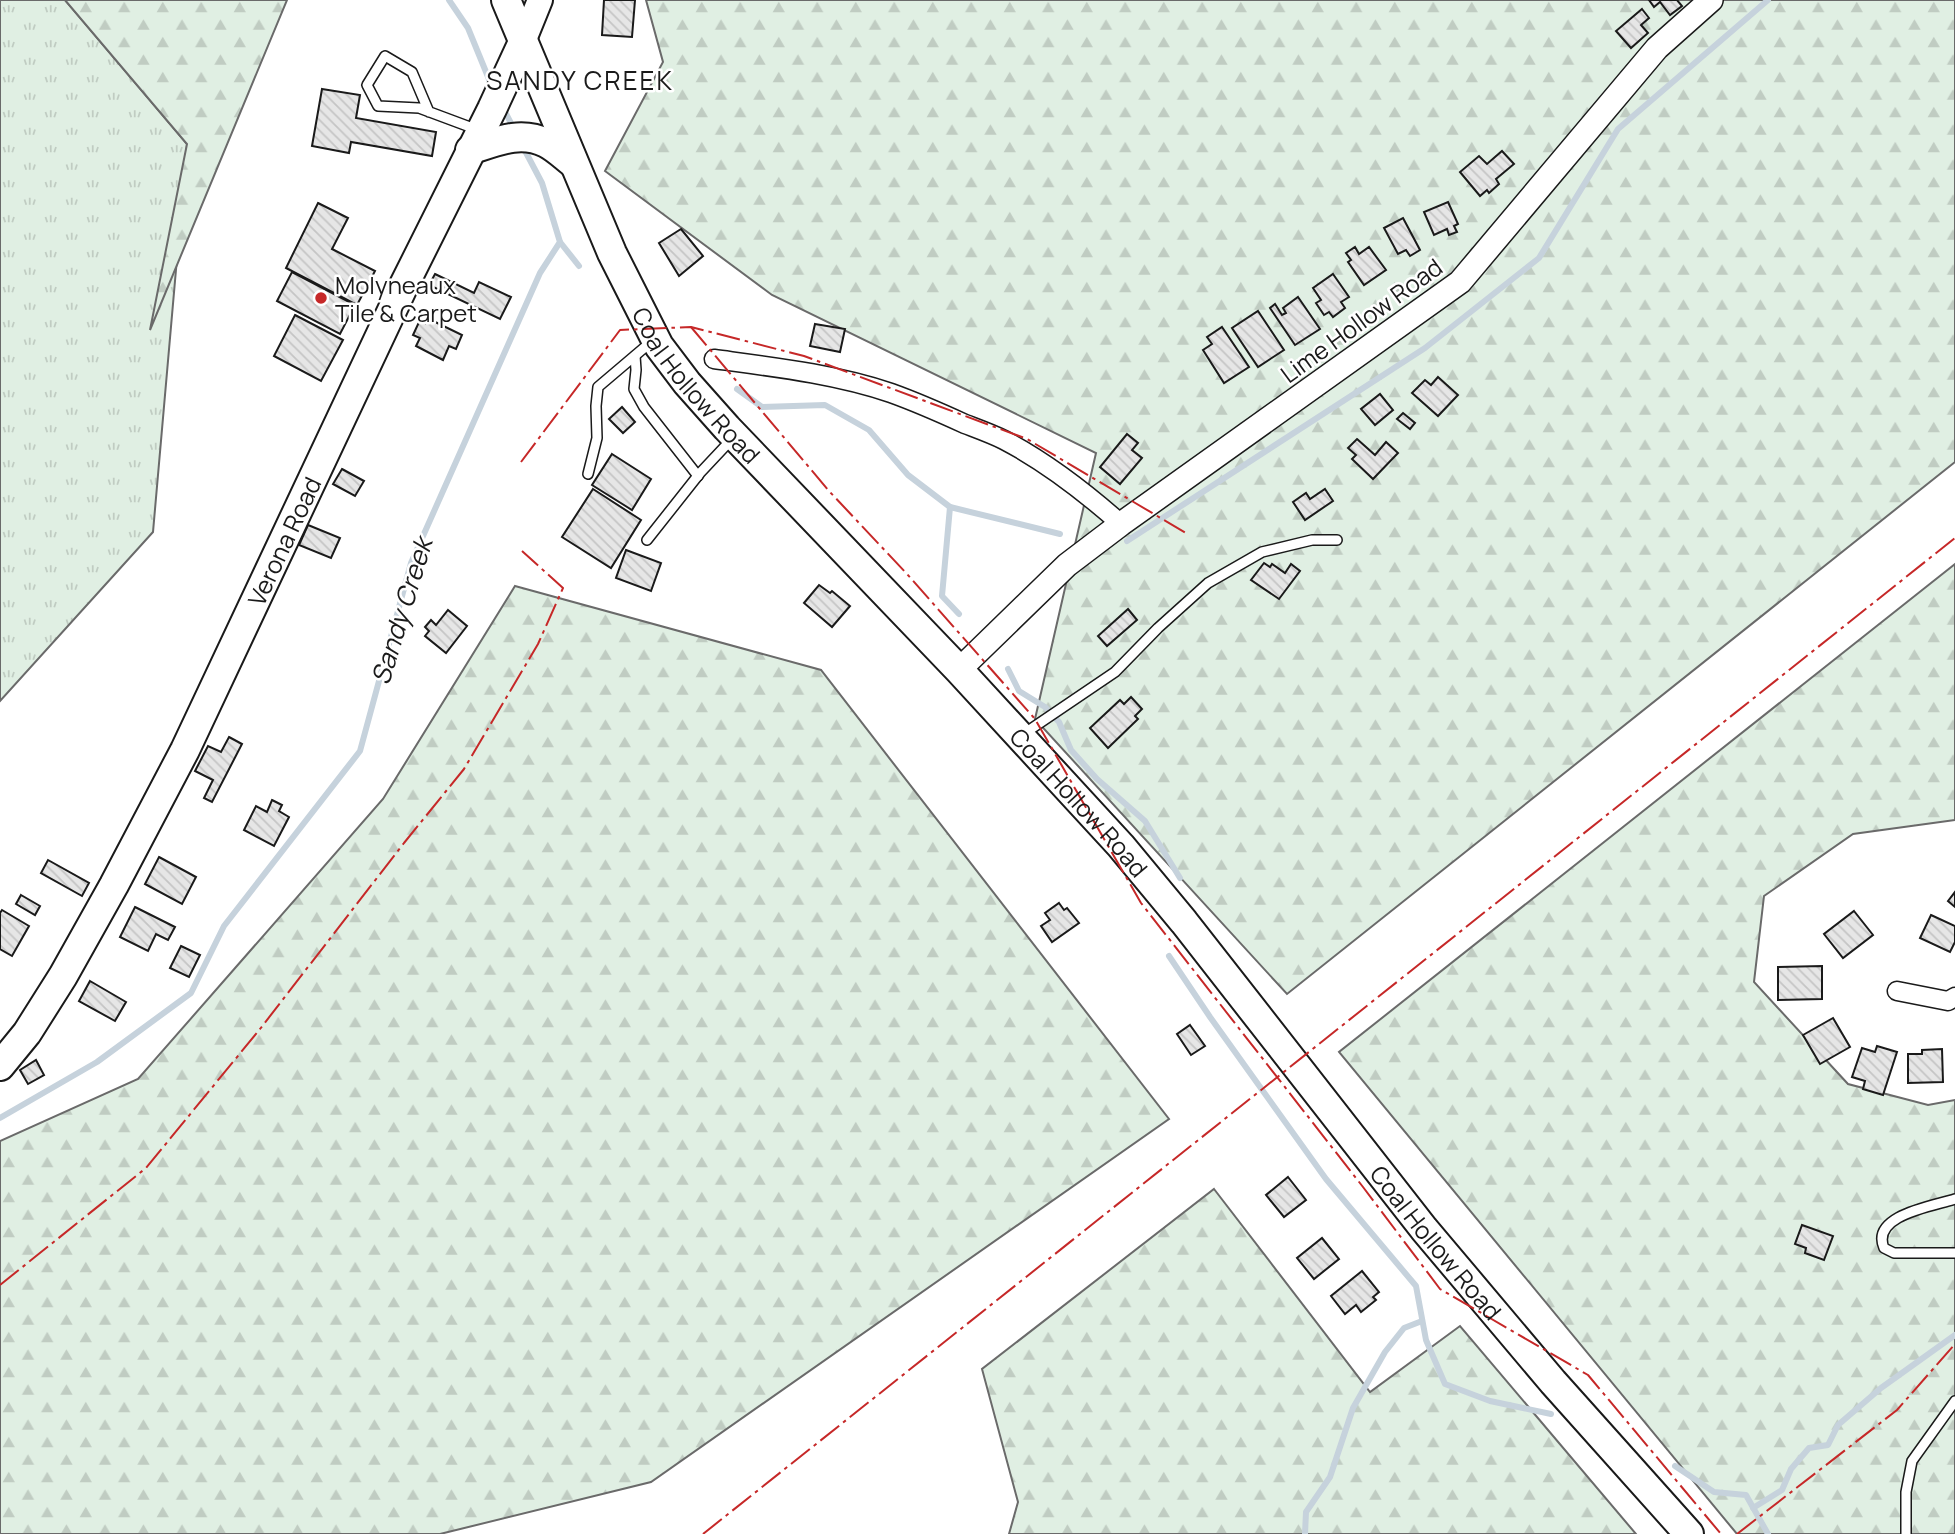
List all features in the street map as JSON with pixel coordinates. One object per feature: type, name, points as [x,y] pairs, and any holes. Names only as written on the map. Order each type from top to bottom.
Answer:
[{"type":"main road","name":"Coal Hollow Road","points":[[506,0],[612,253],[645,347],[687,383],[734,436],[959,670],[1029,731],[1176,912],[1424,1229],[1553,1382],[1689,1534]]},
{"type":"main road","name":"Verona Road","points":[[0,1066],[27,1033],[62,976],[114,885],[178,762],[398,298],[523,42],[540,0]]},
{"type":"main road","points":[[481,130],[548,144],[573,163]]},
{"type":"street","name":"Lime Hollow Road","points":[[959,670],[1067,565],[1460,282],[1657,48],[1711,0]]},
{"type":"street","points":[[714,359],[840,379],[914,402],[1004,440],[1059,475],[1121,524]]},
{"type":"street","points":[[1897,991],[1948,1001],[1955,997]]},
{"type":"lane","points":[[429,112],[412,72],[385,56],[367,85],[378,106],[419,108],[429,112],[481,130]]},
{"type":"lane","points":[[588,474],[597,438],[598,387],[645,347]]},
{"type":"lane","points":[[645,347],[636,370],[634,389],[644,407],[698,476]]},
{"type":"lane","points":[[647,540],[734,436]]},
{"type":"lane","points":[[1029,731],[1115,672],[1208,583],[1262,552],[1312,540],[1336,540]]},
{"type":"lane","points":[[1955,1199],[1898,1216],[1884,1231],[1881,1241],[1884,1248],[1894,1253],[1955,1253]]},
{"type":"lane","points":[[1906,1534],[1906,1492],[1912,1461],[1955,1401]]},
{"type":"green space","points":[[0,0],[65,0],[187,144],[153,532],[0,701]]},
{"type":"green space","points":[[65,0],[287,0],[150,330],[187,144]]},
{"type":"green space","points":[[646,0],[1955,0],[1955,462],[1287,994],[1035,719],[1096,453],[772,295],[605,171],[663,62]]},
{"type":"green space","points":[[1955,564],[1955,820],[1853,834],[1764,896],[1754,982],[1848,1084],[1928,1105],[1955,1100],[1955,1534],[1737,1534],[1339,1052]]},
{"type":"green space","points":[[515,586],[821,670],[1169,1119],[651,1482],[440,1534],[0,1534],[0,1141],[138,1079],[383,799]]},
{"type":"green space","points":[[1214,1189],[1370,1392],[1460,1326],[1636,1534],[1009,1534],[1018,1502],[982,1369]]},
{"type":"building","points":[[604,0],[635,0],[632,37],[602,35]]},
{"type":"building","points":[[1649,0],[1677,0],[1682,6],[1670,15],[1660,2],[1654,7]]},
{"type":"building","points":[[1642,9],[1649,18],[1641,25],[1648,33],[1631,48],[1616,31]]},
{"type":"building","points":[[322,89],[360,95],[356,118],[436,132],[432,156],[351,142],[349,153],[312,146]]},
{"type":"building","points":[[1502,151],[1514,164],[1496,179],[1499,184],[1489,193],[1487,190],[1480,196],[1460,172],[1479,156],[1487,164]]},
{"type":"building","points":[[1448,202],[1458,224],[1454,226],[1457,232],[1449,235],[1447,229],[1434,235],[1424,212]]},
{"type":"building","points":[[318,203],[348,218],[332,249],[375,271],[357,305],[286,268]]},
{"type":"building","points":[[1403,218],[1420,250],[1410,256],[1406,250],[1398,254],[1384,228]]},
{"type":"building","points":[[681,229],[703,256],[679,276],[659,243]]},
{"type":"building","points":[[1355,247],[1359,254],[1369,247],[1386,270],[1364,285],[1348,262],[1351,260],[1346,253]]},
{"type":"building","points":[[292,272],[355,305],[340,334],[277,301]]},
{"type":"building","points":[[435,274],[474,293],[479,282],[511,297],[500,319],[429,285]]},
{"type":"building","points":[[1333,274],[1349,297],[1341,302],[1345,308],[1333,317],[1329,312],[1324,315],[1316,303],[1321,300],[1313,288]]},
{"type":"building","points":[[1298,297],[1320,329],[1295,345],[1270,308],[1275,304],[1282,315],[1286,313],[1283,308]]},
{"type":"building","points":[[1258,311],[1284,350],[1258,367],[1232,328]]},
{"type":"building","points":[[295,315],[343,340],[321,381],[274,356]]},
{"type":"building","points":[[427,318],[462,335],[456,349],[449,346],[443,360],[416,346],[420,338],[413,335],[420,320],[425,323]]},
{"type":"building","points":[[815,324],[845,329],[840,352],[810,346]]},
{"type":"building","points":[[1222,327],[1249,367],[1224,383],[1203,350],[1212,344],[1207,337]]},
{"type":"building","points":[[1438,377],[1458,395],[1438,416],[1412,393],[1425,380],[1431,385]]},
{"type":"building","points":[[1380,394],[1393,410],[1375,425],[1361,409]]},
{"type":"building","points":[[622,407],[635,422],[623,433],[609,419]]},
{"type":"building","points":[[1403,413],[1415,423],[1410,429],[1397,419]]},
{"type":"building","points":[[1127,434],[1138,443],[1132,450],[1142,458],[1120,484],[1100,467]]},
{"type":"building","points":[[1357,439],[1375,455],[1386,442],[1398,453],[1373,479],[1352,459],[1356,455],[1348,448]]},
{"type":"building","points":[[612,454],[651,479],[632,510],[592,485]]},
{"type":"building","points":[[342,469],[364,481],[355,496],[333,484]]},
{"type":"building","points":[[593,489],[641,520],[611,568],[562,537]]},
{"type":"building","points":[[1325,489],[1333,501],[1305,520],[1293,502],[1306,493],[1310,499]]},
{"type":"building","points":[[308,525],[340,538],[331,558],[299,545]]},
{"type":"building","points":[[626,550],[661,563],[651,591],[616,578]]},
{"type":"building","points":[[1264,563],[1270,567],[1272,564],[1285,573],[1291,564],[1300,571],[1279,599],[1251,580]]},
{"type":"building","points":[[819,585],[830,593],[832,591],[850,606],[832,627],[804,603]]},
{"type":"building","points":[[1128,609],[1137,620],[1107,646],[1098,636]]},
{"type":"building","points":[[448,610],[467,626],[446,653],[425,636],[429,631],[425,627],[431,620],[436,625]]},
{"type":"building","points":[[1131,697],[1142,709],[1135,716],[1138,719],[1108,748],[1090,728],[1120,700],[1124,704]]},
{"type":"building","points":[[229,737],[242,744],[212,802],[204,798],[213,780],[195,771],[208,746],[221,752]]},
{"type":"building","points":[[272,800],[282,805],[279,811],[289,817],[274,846],[244,830],[256,806],[267,812]]},
{"type":"building","points":[[159,857],[196,877],[182,904],[145,884]]},
{"type":"building","points":[[48,860],[89,883],[82,896],[41,873]]},
{"type":"building","points":[[1955,892],[1955,907],[1948,901]]},
{"type":"building","points":[[21,895],[40,906],[35,915],[16,904]]},
{"type":"building","points":[[1059,903],[1064,910],[1067,908],[1079,923],[1052,942],[1041,926],[1050,920],[1045,913]]},
{"type":"building","points":[[135,907],[175,927],[168,940],[156,934],[148,951],[120,937]]},
{"type":"building","points":[[2,910],[29,926],[12,956],[0,949]]},
{"type":"building","points":[[1854,911],[1873,935],[1843,958],[1824,934]]},
{"type":"building","points":[[1931,915],[1955,926],[1955,942],[1950,952],[1920,938]]},
{"type":"building","points":[[181,946],[200,955],[189,977],[170,968]]},
{"type":"building","points":[[1822,966],[1822,999],[1778,1000],[1778,967]]},
{"type":"building","points":[[90,981],[126,1002],[115,1021],[79,1001]]},
{"type":"building","points":[[1833,1018],[1850,1047],[1820,1064],[1803,1035]]},
{"type":"building","points":[[1190,1025],[1205,1046],[1191,1055],[1177,1034]]},
{"type":"building","points":[[1877,1046],[1897,1052],[1883,1095],[1863,1089],[1865,1081],[1852,1077],[1862,1048],[1875,1052]]},
{"type":"building","points":[[1942,1049],[1943,1082],[1908,1083],[1908,1054]]},
{"type":"building","points":[[36,1060],[44,1075],[28,1084],[20,1070]]},
{"type":"building","points":[[1288,1177],[1306,1200],[1284,1217],[1266,1195]]},
{"type":"building","points":[[1802,1225],[1833,1236],[1824,1260],[1805,1253],[1806,1248],[1795,1244]]},
{"type":"building","points":[[1322,1238],[1339,1259],[1314,1279],[1297,1258]]},
{"type":"building","points":[[1362,1271],[1379,1292],[1373,1297],[1376,1300],[1361,1312],[1356,1305],[1345,1314],[1331,1296]]},
{"type":"waterway","name":"Sandy Creek","points":[[449,0],[468,28],[493,89]]},
{"type":"waterway","points":[[1127,541],[1425,348],[1539,258],[1618,129],[1768,0]]},
{"type":"waterway","name":"Sandy Creek","points":[[503,108],[514,129]]},
{"type":"waterway","name":"Sandy Creek","points":[[0,1118],[97,1062],[191,993],[224,926],[360,751],[411,563],[540,273],[560,242],[542,183],[522,145]]},
{"type":"waterway","points":[[560,242],[579,266]]},
{"type":"waterway","points":[[737,389],[762,407],[825,405],[869,430],[908,475],[950,507],[1060,534]]},
{"type":"waterway","points":[[950,507],[942,596],[959,614]]},
{"type":"waterway","points":[[1008,669],[1019,691],[1045,707],[1059,722],[1071,750],[1097,779],[1145,821],[1180,878]]},
{"type":"waterway","points":[[1169,956],[1326,1179],[1416,1286],[1426,1340],[1445,1384],[1490,1401],[1551,1414]]},
{"type":"waterway","points":[[1305,1534],[1306,1512],[1330,1477],[1353,1408],[1385,1352],[1404,1328],[1422,1321]]},
{"type":"waterway","points":[[1753,1508],[1782,1490],[1791,1469],[1809,1448],[1828,1445],[1838,1425],[1881,1388],[1955,1335]]},
{"type":"waterway","points":[[1675,1466],[1714,1492],[1746,1495],[1768,1534]]},
{"type":"power","points":[[691,327],[829,491],[907,574],[1035,719],[1141,903],[1440,1289],[1588,1375],[1721,1534]]},
{"type":"power","points":[[521,462],[620,330],[691,327],[804,356],[1027,439],[1186,533]]},
{"type":"power","points":[[703,1534],[1955,538]]},
{"type":"power","points":[[0,1285],[146,1168],[260,1029],[464,769],[538,644],[563,588],[522,551]]},
{"type":"power","points":[[1737,1534],[1897,1410],[1955,1344]]},
{"type":"place","name":"Molyneaux Tile & Carpet","points":[[321,298]]},
{"type":"district","name":"SANDY CREEK","points":[[580,80]]}]
